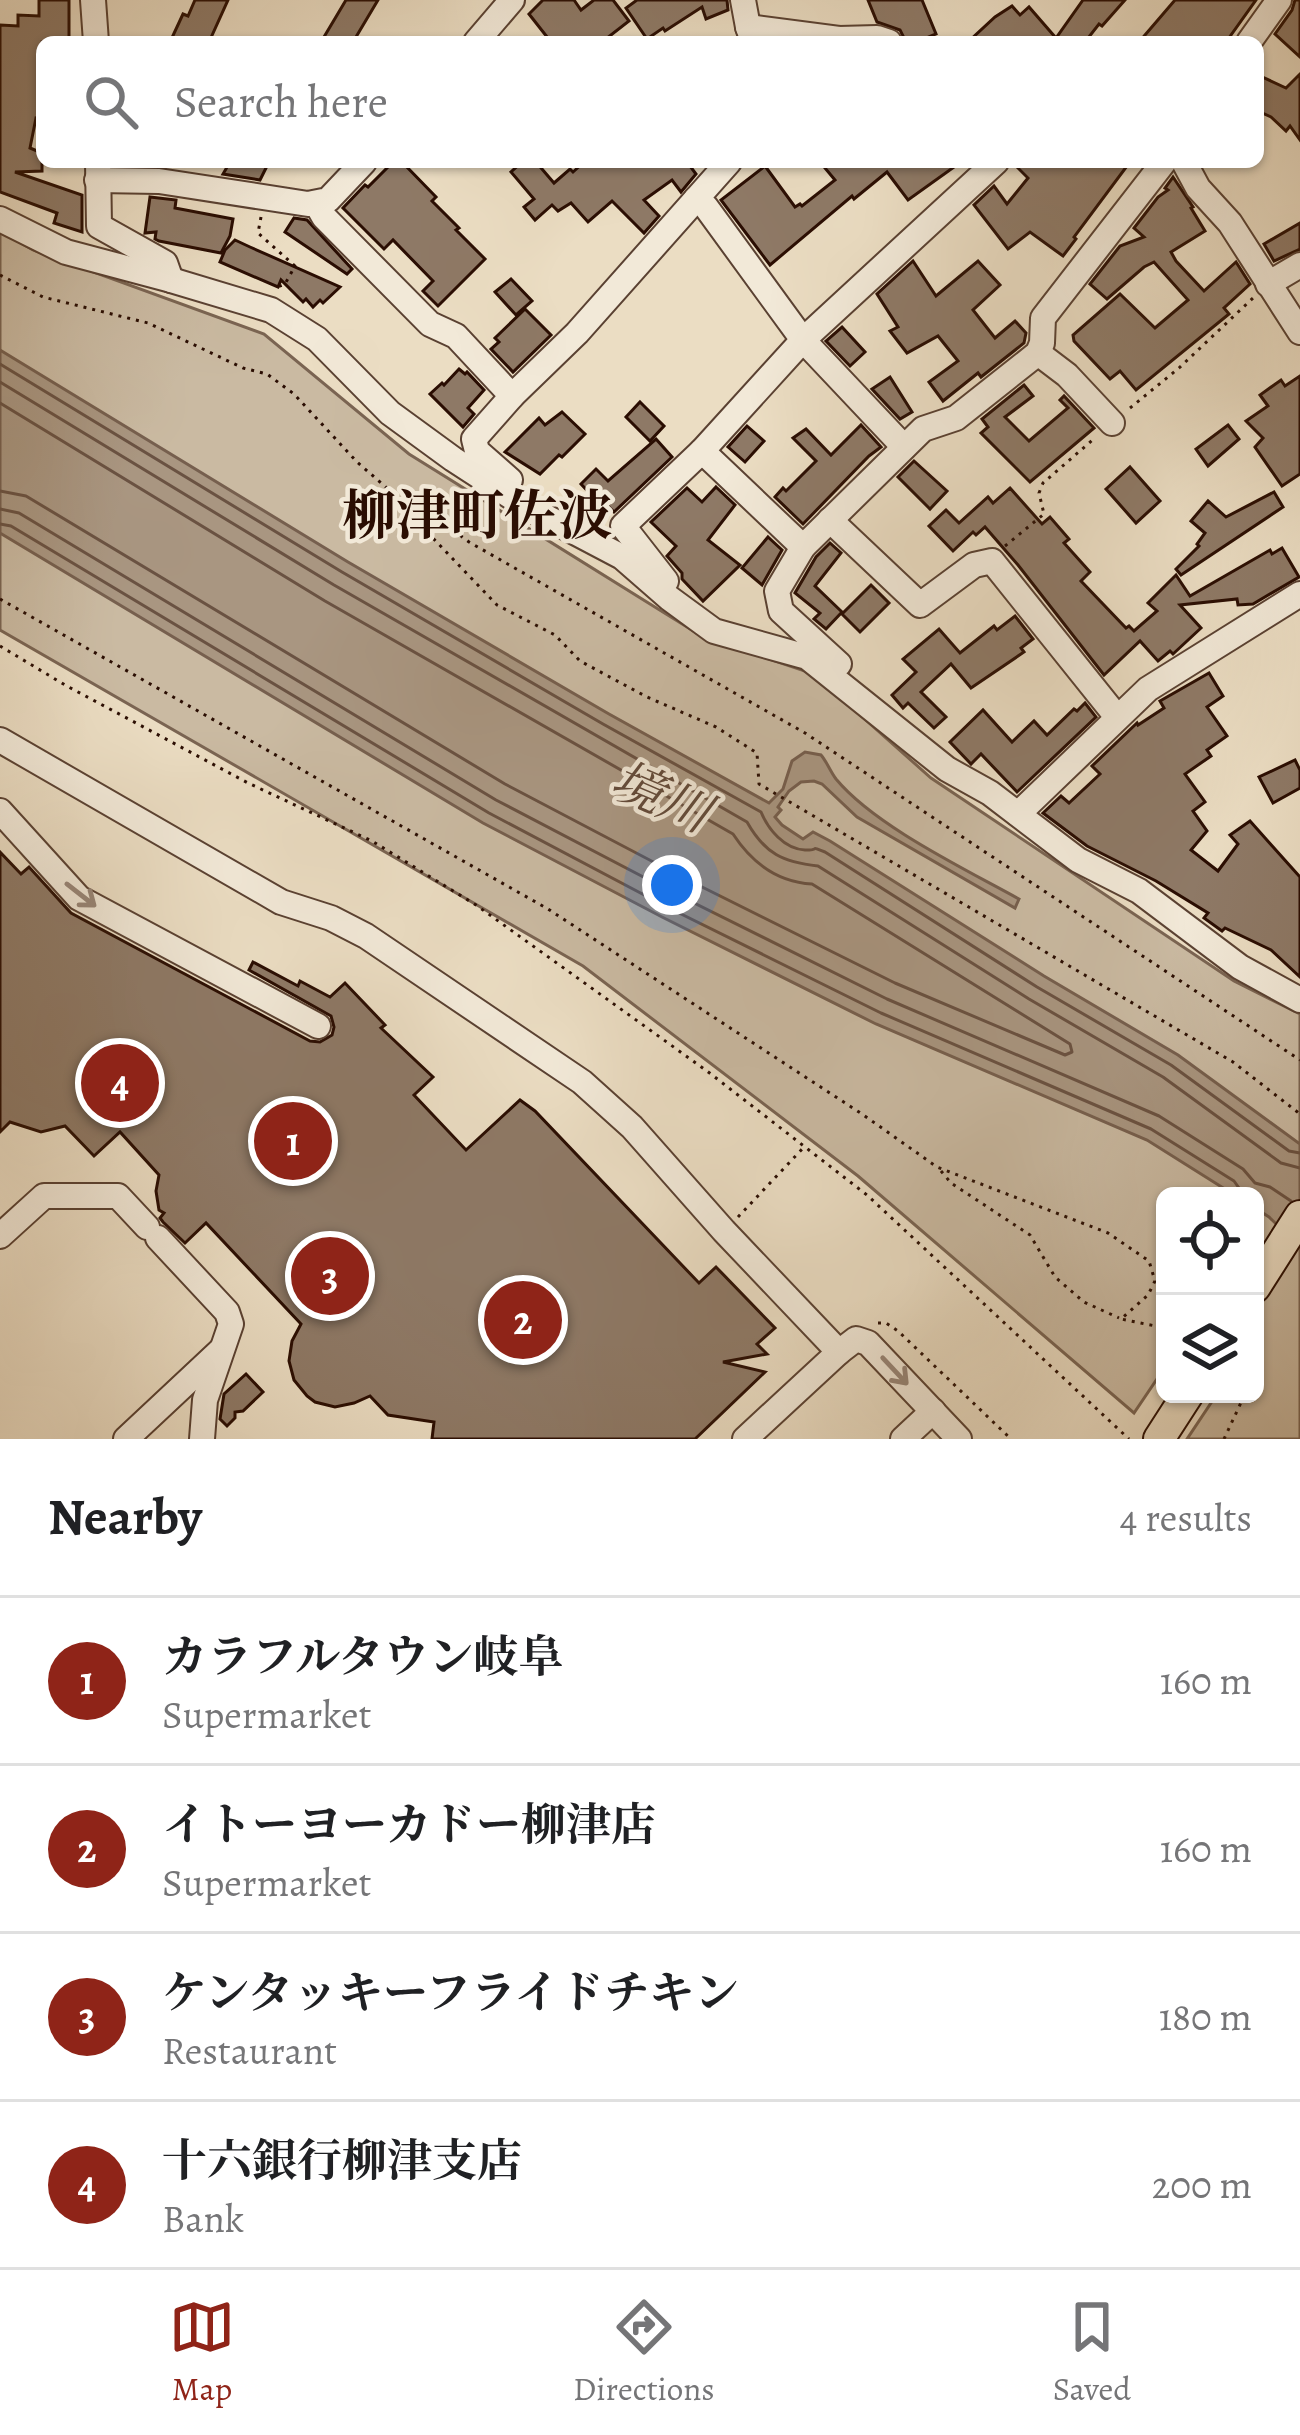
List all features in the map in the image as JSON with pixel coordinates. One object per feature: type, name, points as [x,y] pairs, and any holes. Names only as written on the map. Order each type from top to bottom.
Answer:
[{"type":"main road","points":[[1264,1273],[1300,1216]]},
{"type":"main road","points":[[1159,1439],[1182,1403]]},
{"type":"street","points":[[93,0],[96,36]]},
{"type":"street","points":[[481,36],[512,0]]},
{"type":"street","points":[[743,0],[751,35]]},
{"type":"street","points":[[1254,36],[1279,0]]},
{"type":"street","points":[[171,280],[165,263],[99,226],[98,171],[308,204],[328,200],[358,168]]},
{"type":"street","points":[[527,506],[533,500],[477,451],[474,440],[724,168]]},
{"type":"street","points":[[669,598],[671,587],[623,526],[701,451],[803,340],[989,168]]},
{"type":"street","points":[[845,689],[839,664],[781,611],[777,591],[803,547],[923,428],[956,418],[1038,353],[1043,318],[1159,168]]},
{"type":"street","points":[[1187,168],[1198,188],[1230,223],[1300,332]]},
{"type":"street","points":[[696,199],[803,340],[904,447]]},
{"type":"street","points":[[316,203],[324,217],[430,324],[457,336],[512,396]]},
{"type":"street","points":[[0,219],[66,252],[271,310],[317,339],[390,412],[454,459],[527,506],[622,557],[714,631],[806,656],[947,769],[990,794],[1078,860],[1139,891],[1240,967],[1300,1000]]},
{"type":"street","points":[[1268,284],[1300,265]]},
{"type":"street","points":[[1038,353],[1067,375],[1112,422]]},
{"type":"street","points":[[701,451],[803,547]]},
{"type":"street","points":[[830,520],[920,605],[974,565],[992,561],[1117,716]]},
{"type":"street","points":[[1018,814],[1117,716],[1166,677],[1300,594]]},
{"type":"street","points":[[0,740],[281,902],[331,918],[365,936],[582,1082],[632,1127],[839,1352]]},
{"type":"street","points":[[0,811],[79,898],[318,1026]]},
{"type":"street","points":[[0,1236],[44,1196],[118,1196],[227,1312],[231,1324],[205,1400],[202,1439]]},
{"type":"street","points":[[745,1439],[856,1340],[868,1342],[959,1439]]},
{"type":"street","points":[[126,1439],[221,1350]]},
{"type":"street","points":[[903,1439],[933,1411]]},
{"type":"path","points":[[265,197],[258,233],[296,266],[285,284],[272,290]]},
{"type":"path","points":[[0,275],[44,297],[148,323],[243,368],[267,374],[294,394],[403,502],[805,733],[1300,1060]]},
{"type":"path","points":[[422,513],[430,535],[497,605],[556,635],[580,661],[647,698],[716,727],[757,753],[759,784],[1232,1062],[1300,1114]]},
{"type":"path","points":[[0,599],[548,909],[862,1114],[937,1167],[951,1183],[1030,1234],[1055,1277],[1084,1302],[1121,1319],[1156,1326]]},
{"type":"path","points":[[0,646],[208,761],[372,841],[476,905],[707,1071],[867,1195],[1129,1439]]},
{"type":"path","points":[[724,1231],[805,1145]]},
{"type":"path","points":[[937,1167],[1108,1233],[1149,1261],[1155,1281],[1148,1295],[1121,1319]]},
{"type":"path","points":[[875,1323],[886,1323],[898,1331],[1011,1439]]},
{"type":"path","points":[[1224,1439],[1241,1403]]},
{"type":"shaded area","points":[[0,231],[33,250],[264,334],[409,454],[703,637],[814,674],[931,778],[1234,981],[1300,1014],[1300,1439],[1187,1439],[1211,1403],[1264,1403],[1264,1187],[1156,1187],[1156,1380],[1134,1413],[858,1176],[583,966],[0,630]]},
{"type":"water","name":"境川","points":[[0,350],[348,562],[769,803],[783,789],[792,761],[805,752],[821,755],[836,779],[873,813],[1019,899],[1015,908],[857,817],[814,781],[801,782],[789,791],[775,817],[782,825],[803,839],[813,832],[830,841],[1178,1055],[1300,1144],[1300,1247],[1264,1214],[1264,1187],[1222,1187],[1147,1140],[876,1024],[662,917],[483,823],[0,533]]},
{"type":"building","points":[[39,0],[69,0],[69,36],[36,36],[36,118],[30,148],[36,150],[36,168],[42,171],[15,172],[82,195],[82,232],[54,223],[57,213],[0,192],[0,25],[18,26],[18,15],[39,16]]},
{"type":"building","points":[[195,0],[228,0],[212,36],[173,36],[183,14],[188,16]]},
{"type":"building","points":[[346,0],[378,0],[357,36],[325,36]]},
{"type":"building","points":[[543,0],[574,0],[581,10],[594,0],[613,0],[629,21],[610,36],[546,36],[529,14]]},
{"type":"building","points":[[637,0],[727,0],[728,10],[706,19],[702,7],[665,31],[645,36],[626,8]]},
{"type":"building","points":[[868,0],[922,0],[936,34],[903,36],[900,30],[877,22]]},
{"type":"building","points":[[1083,0],[1125,0],[1090,36],[1057,36]]},
{"type":"building","points":[[1175,0],[1256,0],[1230,36],[1144,36]]},
{"type":"building","points":[[1295,0],[1300,0],[1300,57],[1275,34]]},
{"type":"building","points":[[1012,6],[1020,15],[1029,7],[1054,36],[974,36]]},
{"type":"building","points":[[1300,74],[1300,140],[1290,126],[1286,131],[1264,114],[1264,78],[1286,88]]},
{"type":"building","points":[[226,168],[266,168],[260,180],[223,174]]},
{"type":"building","points":[[387,168],[408,168],[485,259],[438,306],[423,291],[433,281],[393,240],[384,249],[343,208]]},
{"type":"building","points":[[541,168],[554,183],[577,168],[692,168],[696,174],[681,192],[672,180],[644,200],[659,216],[644,233],[612,201],[588,222],[571,203],[558,211],[552,205],[535,220],[524,207],[534,199],[511,172]]},
{"type":"building","points":[[762,168],[795,207],[835,180],[825,168],[953,168],[908,200],[887,172],[770,265],[721,200]]},
{"type":"building","points":[[1018,168],[1126,168],[1063,256],[1030,232],[1008,249],[974,205],[994,186],[1007,204],[1028,178]]},
{"type":"building","points":[[1173,177],[1205,231],[1171,252],[1176,261],[1204,291],[1236,262],[1250,284],[1224,308],[1229,314],[1136,390],[1120,371],[1110,379],[1073,335],[1120,294],[1155,328],[1188,300],[1154,262],[1107,299],[1090,284],[1120,246],[1144,237],[1134,228],[1168,190]]},
{"type":"building","points":[[150,197],[176,200],[175,208],[233,219],[221,253],[159,241],[156,232],[145,233]]},
{"type":"building","points":[[294,218],[307,220],[352,269],[347,274],[285,232]]},
{"type":"building","points":[[1300,223],[1300,249],[1274,261],[1264,244]]},
{"type":"building","points":[[235,240],[340,287],[313,307],[281,280],[278,287],[220,262]]},
{"type":"building","points":[[913,261],[936,296],[978,261],[1000,285],[973,310],[995,338],[1015,321],[1026,333],[1024,343],[943,401],[929,382],[958,361],[938,336],[907,353],[890,331],[898,327],[877,294]]},
{"type":"building","points":[[511,279],[532,301],[516,315],[495,292]]},
{"type":"building","points":[[525,309],[551,335],[513,372],[491,349],[499,342],[495,338]]},
{"type":"building","points":[[842,327],[865,352],[850,366],[826,341]]},
{"type":"building","points":[[459,369],[484,390],[468,408],[474,414],[463,427],[430,394]]},
{"type":"building","points":[[1300,376],[1300,474],[1282,486],[1255,447],[1263,438],[1246,421],[1268,406],[1260,395],[1281,380],[1285,386]]},
{"type":"building","points":[[890,377],[912,412],[900,419],[872,389]]},
{"type":"building","points":[[1024,385],[1033,396],[1005,417],[1029,441],[1068,408],[1060,400],[1064,396],[1094,428],[1030,482],[981,433],[988,427],[982,419]]},
{"type":"building","points":[[640,402],[664,426],[650,441],[626,417]]},
{"type":"building","points":[[562,412],[585,434],[540,474],[505,452],[539,418],[545,425]]},
{"type":"building","points":[[861,425],[881,447],[803,524],[775,497],[816,461],[793,438],[806,429],[831,455]]},
{"type":"building","points":[[1228,425],[1239,439],[1208,466],[1196,449]]},
{"type":"building","points":[[747,426],[764,441],[745,462],[728,447]]},
{"type":"building","points":[[656,439],[672,457],[614,512],[581,484],[596,469],[608,481]]},
{"type":"building","points":[[914,461],[947,491],[930,509],[898,477]]},
{"type":"building","points":[[1130,467],[1160,501],[1136,523],[1106,489]]},
{"type":"building","points":[[716,487],[735,505],[708,540],[740,565],[703,601],[667,556],[676,546],[651,522],[687,488],[702,502]]},
{"type":"building","points":[[1010,488],[1042,524],[1050,517],[1069,539],[1064,543],[1090,572],[1081,581],[1134,631],[1157,611],[1148,603],[1176,575],[1190,596],[1270,550],[1272,554],[1282,548],[1299,577],[1253,604],[1238,605],[1237,599],[1180,605],[1201,628],[1173,654],[1170,651],[1158,661],[1140,641],[1104,675],[985,527],[953,551],[929,526],[946,510],[959,523],[988,497],[993,503]]},
{"type":"building","points":[[1274,492],[1283,507],[1181,575],[1176,569],[1205,533],[1191,521],[1208,501],[1226,517]]},
{"type":"building","points":[[768,537],[782,550],[762,585],[742,568]]},
{"type":"building","points":[[830,543],[841,553],[815,586],[842,612],[826,629],[814,619],[820,613],[795,593]]},
{"type":"building","points":[[871,585],[889,603],[860,632],[842,614]]},
{"type":"building","points":[[1015,616],[1033,639],[1021,648],[1024,652],[971,688],[951,664],[921,692],[946,717],[934,728],[892,695],[916,672],[903,659],[939,629],[960,653]]},
{"type":"building","points":[[1209,673],[1223,696],[1207,707],[1227,736],[1207,750],[1211,756],[1185,774],[1205,802],[1193,811],[1207,831],[1191,850],[1218,871],[1238,844],[1230,835],[1250,821],[1300,877],[1300,977],[1271,950],[1225,928],[1222,931],[1204,918],[1208,913],[1087,846],[1043,813],[1061,796],[1069,803],[1100,774],[1092,766],[1137,723],[1164,708],[1160,701]]},
{"type":"building","points":[[1085,703],[1096,717],[1017,792],[981,754],[971,764],[950,742],[983,710],[1012,742],[1034,721],[1047,735]]},
{"type":"building","points":[[1295,760],[1300,788],[1273,803],[1259,777]]},
{"type":"building","points":[[0,852],[21,874],[29,867],[71,913],[310,1041],[332,1035],[331,1016],[249,970],[253,962],[330,997],[345,983],[385,1025],[381,1028],[433,1077],[414,1095],[466,1150],[520,1100],[699,1283],[716,1267],[775,1328],[757,1344],[767,1354],[723,1362],[765,1372],[695,1439],[432,1439],[434,1422],[388,1415],[370,1396],[335,1407],[315,1402],[294,1380],[289,1361],[301,1324],[206,1223],[185,1243],[163,1222],[156,1191],[159,1175],[120,1132],[94,1156],[65,1126],[41,1132],[10,1122],[0,1132]]},
{"type":"building","points":[[246,1374],[263,1392],[243,1411],[235,1412],[227,1426],[220,1419],[224,1394]]},
{"type":"place","name":"十六銀行柳津支店","points":[[120,1083]]},
{"type":"place","name":"カラフルタウン岐阜","points":[[293,1141]]},
{"type":"place","name":"ケンタッキーフライドチキン","points":[[330,1276]]},
{"type":"place","name":"イトーヨーカドー柳津店","points":[[523,1320]]},
{"type":"district","name":"柳津町佐波","points":[[477,516]]}]
